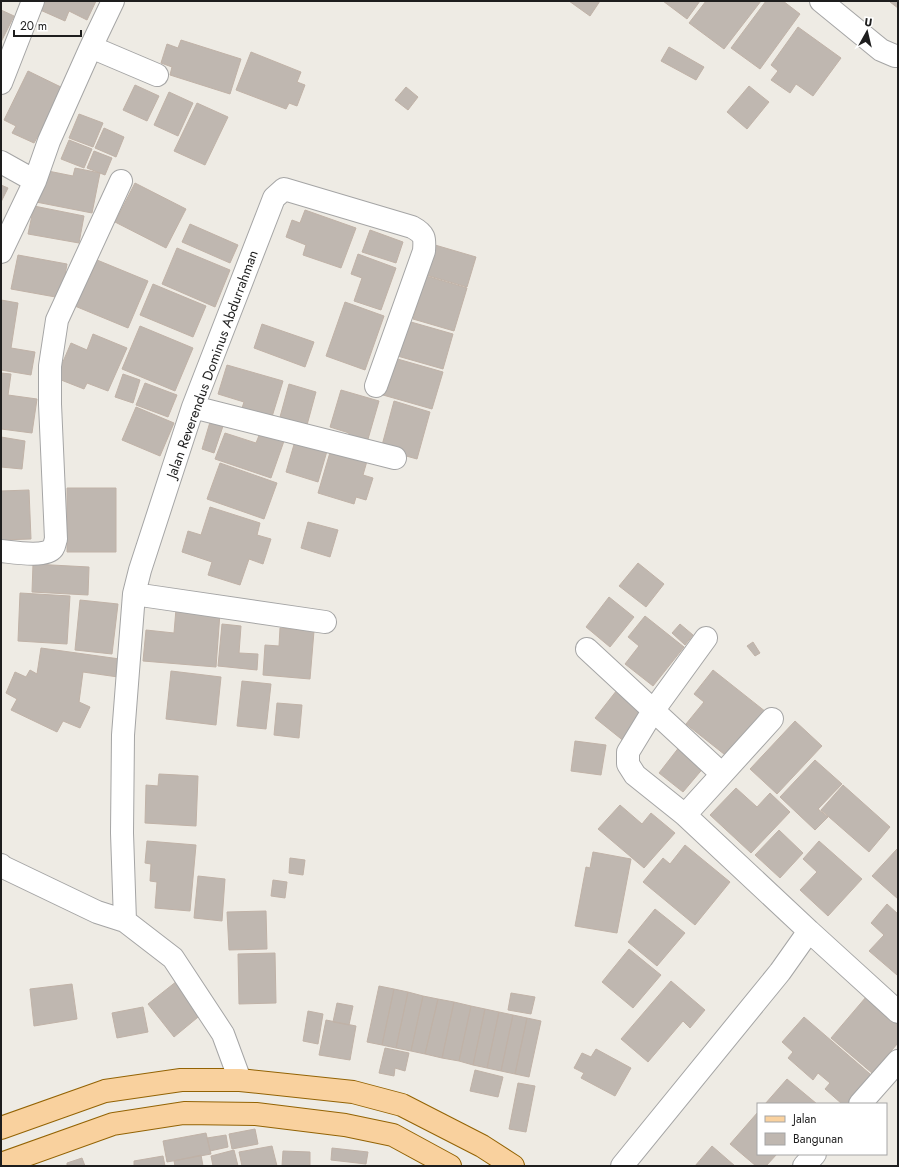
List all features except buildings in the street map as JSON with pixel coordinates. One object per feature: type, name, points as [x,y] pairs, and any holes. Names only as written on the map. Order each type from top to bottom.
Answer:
[{"type":"main road","points":[[1,1128],[105,1091],[181,1080],[240,1080],[352,1092],[402,1105],[482,1146],[513,1166]]},
{"type":"main road","points":[[393,1135],[402,1105]]},
{"type":"main road","points":[[1,1164],[113,1124],[184,1113],[256,1114],[345,1125],[393,1135],[450,1166]]},
{"type":"street","points":[[1,83],[32,1]]},
{"type":"street","points":[[1,252],[35,181],[49,141],[113,1]]},
{"type":"street","points":[[821,1],[881,50],[898,56]]},
{"type":"street","points":[[91,47],[157,75]]},
{"type":"street","points":[[1,162],[35,181]]},
{"type":"street","points":[[1,551],[34,554],[47,553],[53,548],[56,538],[50,404],[50,366],[57,320],[121,182]]},
{"type":"street","name":"Jalan Reverendus Dominus Abdurrahman","points":[[124,921],[122,833],[123,735],[134,594],[140,570],[193,407],[274,198],[284,189],[412,227],[420,232],[425,240],[424,251],[376,386]]},
{"type":"street","points":[[193,407],[395,458]]},
{"type":"street","points":[[134,594],[325,622]]},
{"type":"street","points":[[706,638],[653,711],[628,752],[628,764],[635,775],[684,815],[808,931],[898,1012]]},
{"type":"street","points":[[587,649],[722,774]]},
{"type":"street","points":[[684,815],[772,719]]},
{"type":"street","points":[[1,865],[2,867],[97,912],[124,921],[173,958],[223,1034],[240,1080]]},
{"type":"street","points":[[622,1166],[780,972],[808,931]]},
{"type":"street","points":[[861,1103],[898,1061]]},
{"type":"street","points":[[804,1166],[814,1155]]}]
